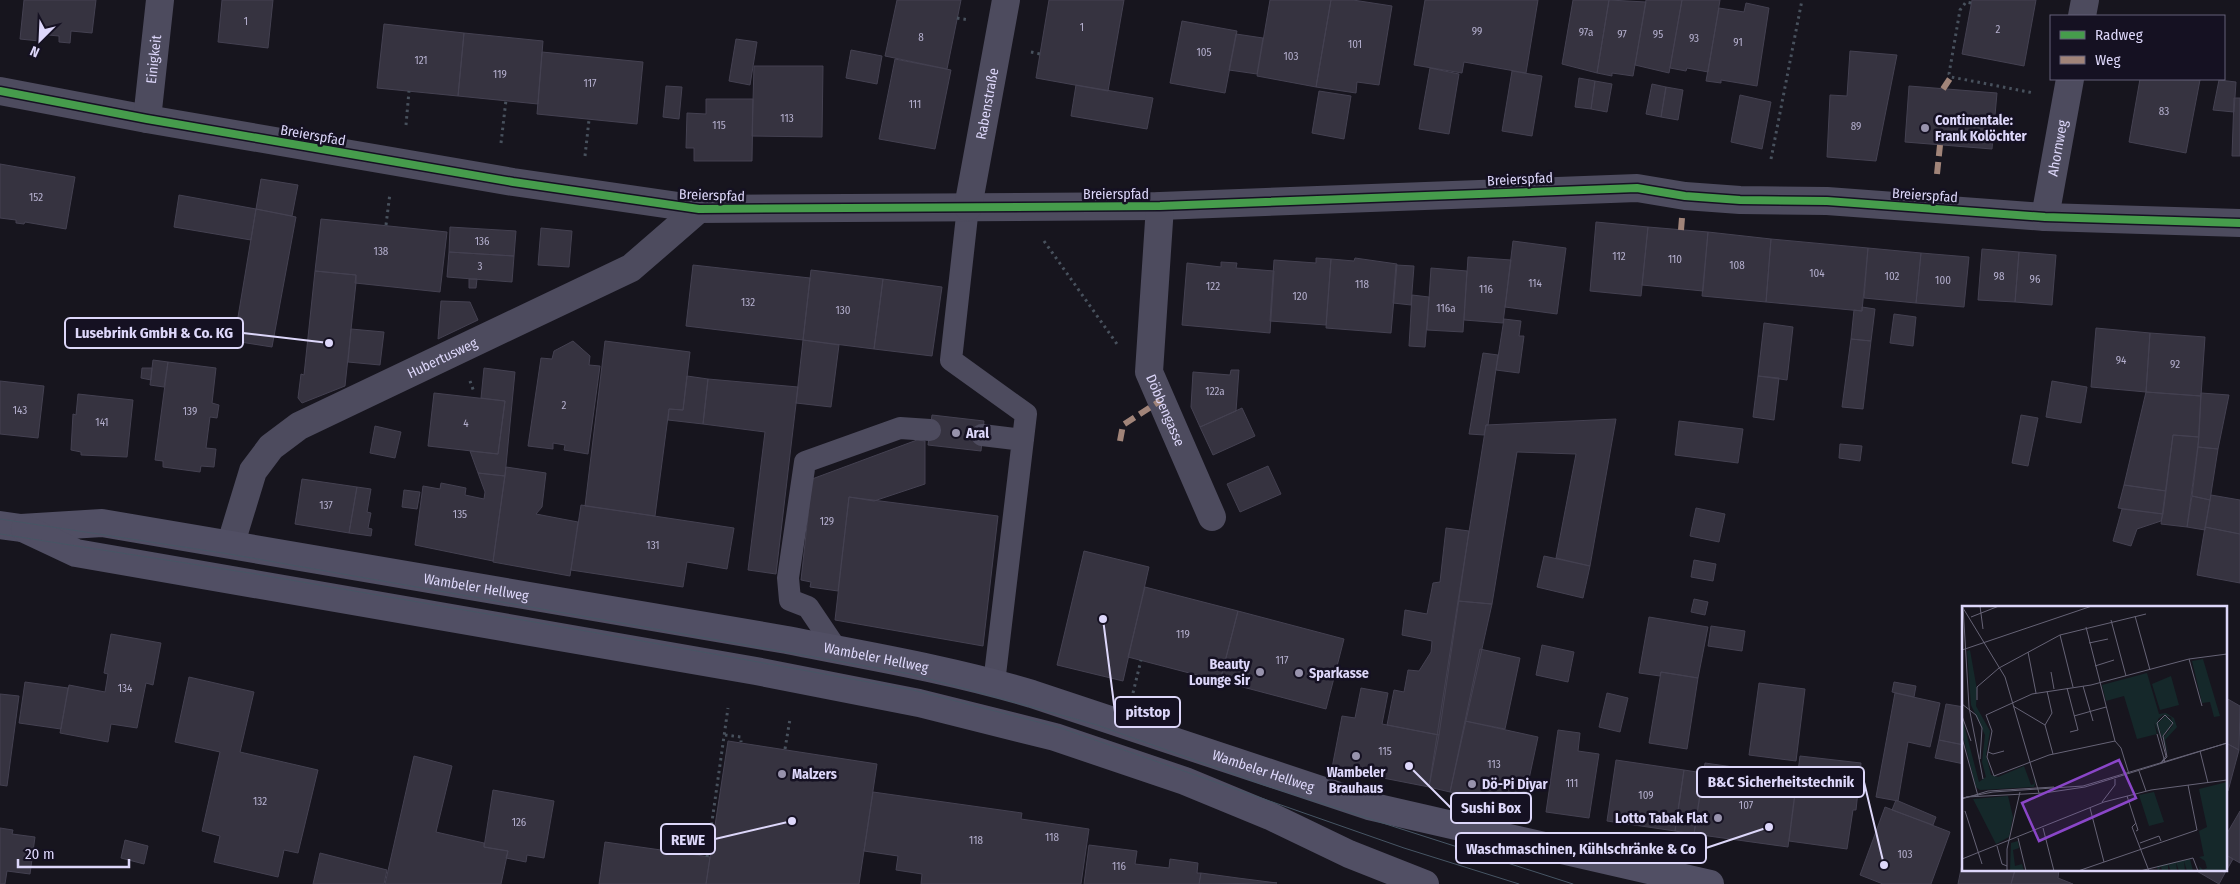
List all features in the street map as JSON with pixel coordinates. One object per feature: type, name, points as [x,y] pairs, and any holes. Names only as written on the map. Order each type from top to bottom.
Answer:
[{"type":"main road","name":"Wambeler Hellweg","points":[[11,526],[102,522],[837,650],[994,683],[1369,806],[1710,884]]},
{"type":"main road","name":"Wambeler Hellweg","points":[[11,526],[76,553],[756,671],[919,703],[1055,737],[1185,781],[1270,816],[1349,854],[1425,884]]},
{"type":"street","name":"Einigkeit","points":[[147,119],[160,0]]},
{"type":"street","name":"Rabenstraße","points":[[968,207],[1006,0]]},
{"type":"street","points":[[2082,15],[2085,0]]},
{"type":"street","name":"Ahornweg","points":[[2045,217],[2070,80]]},
{"type":"street","name":"Breierspfad","points":[[0,91],[147,119],[513,182],[699,209],[1160,206],[1637,188],[1685,196],[1776,202],[1827,201],[2045,217],[2240,223]]},
{"type":"street","name":"Döbbengasse","points":[[1160,206],[1149,372],[1212,517]]},
{"type":"street","name":"Hubertusweg","points":[[231,544],[253,471],[271,447],[299,426],[631,268],[699,209]]},
{"type":"lane","points":[[968,207],[951,360],[1026,414],[994,683]]},
{"type":"lane","points":[[837,650],[808,607],[790,600],[788,578],[805,462],[900,428],[930,430]]},
{"type":"lane","points":[[982,435],[1023,440]]},
{"type":"path","points":[[1771,159],[1802,0]]},
{"type":"path","points":[[1971,3],[1966,2],[1960,10],[1949,74],[1951,77],[2041,94]]},
{"type":"path","points":[[406,125],[409,91]]},
{"type":"path","points":[[502,143],[506,100]]},
{"type":"path","points":[[584,156],[589,120]]},
{"type":"path","points":[[386,225],[390,192]]},
{"type":"path","points":[[1043,239],[1127,359],[1149,372]]},
{"type":"path","points":[[1132,695],[1140,660]]},
{"type":"path","points":[[707,857],[728,708]]},
{"type":"path","points":[[785,749],[790,719]]},
{"type":"path","points":[[725,735],[742,737],[741,742]]},
{"type":"building","points":[[24,0],[96,0],[92,33],[71,31],[70,43],[59,42],[59,36],[48,35],[48,29],[41,28],[39,41],[20,39]]},
{"type":"building","points":[[222,0],[273,0],[268,48],[218,42]]},
{"type":"building","points":[[897,0],[961,0],[947,69],[885,56]]},
{"type":"building","points":[[1049,0],[1124,0],[1108,91],[1036,78]]},
{"type":"building","points":[[1270,0],[1331,0],[1316,87],[1257,76]]},
{"type":"building","points":[[1331,0],[1353,0],[1392,6],[1379,85],[1357,82],[1356,93],[1316,87]]},
{"type":"building","points":[[1425,0],[1538,0],[1526,73],[1464,62],[1462,73],[1414,65]]},
{"type":"building","points":[[1573,0],[1609,0],[1597,73],[1562,64]]},
{"type":"building","points":[[1609,0],[1646,2],[1633,76],[1612,73],[1612,76],[1597,73]]},
{"type":"building","points":[[1646,0],[1682,0],[1669,73],[1635,65]]},
{"type":"building","points":[[1682,0],[1720,0],[1708,72],[1687,68],[1686,71],[1670,68]]},
{"type":"building","points":[[1972,0],[2036,0],[2024,66],[1962,54]]},
{"type":"building","points":[[1746,3],[1769,8],[1757,86],[1721,80],[1721,83],[1706,81],[1719,8],[1744,12]]},
{"type":"building","points":[[1182,21],[1237,31],[1225,93],[1170,83]]},
{"type":"building","points":[[384,24],[464,33],[458,96],[377,88]]},
{"type":"building","points":[[464,33],[543,41],[538,104],[458,96]]},
{"type":"building","points":[[1236,34],[1263,38],[1257,74],[1229,70]]},
{"type":"building","points":[[736,39],[757,42],[750,85],[729,81]]},
{"type":"building","points":[[851,50],[882,56],[877,84],[846,78]]},
{"type":"building","points":[[1850,51],[1897,55],[1876,161],[1827,157],[1830,95],[1847,96]]},
{"type":"building","points":[[542,52],[643,62],[637,124],[537,114]]},
{"type":"building","points":[[895,59],[951,70],[935,149],[879,139]]},
{"type":"building","points":[[754,66],[823,66],[822,137],[752,136]]},
{"type":"building","points":[[1430,68],[1459,74],[1449,134],[1419,129]]},
{"type":"building","points":[[1512,71],[1542,76],[1532,136],[1502,131]]},
{"type":"building","points":[[1579,78],[1595,81],[1591,109],[1575,107]]},
{"type":"building","points":[[2140,80],[2200,80],[2186,153],[2129,142]]},
{"type":"building","points":[[2219,80],[2236,82],[2234,112],[2213,110]]},
{"type":"building","points":[[1595,81],[1612,84],[1607,112],[1591,109]]},
{"type":"building","points":[[1652,84],[1666,87],[1661,117],[1646,114]]},
{"type":"building","points":[[1076,85],[1153,98],[1147,129],[1071,116]]},
{"type":"building","points":[[666,86],[682,87],[679,119],[663,117]]},
{"type":"building","points":[[1909,86],[1997,93],[1992,149],[1905,142]]},
{"type":"building","points":[[1666,87],[1683,90],[1678,120],[1661,117]]},
{"type":"building","points":[[1319,91],[1351,96],[1344,139],[1312,133]]},
{"type":"building","points":[[1740,95],[1771,102],[1762,149],[1731,142]]},
{"type":"building","points":[[2234,98],[2240,98],[2240,156],[2232,156]]},
{"type":"building","points":[[706,99],[753,99],[752,161],[694,161],[694,148],[686,148],[687,113],[706,114]]},
{"type":"building","points":[[0,164],[75,177],[66,229],[25,222],[24,224],[16,223],[16,220],[0,218]]},
{"type":"building","points":[[261,179],[298,185],[292,216],[256,209]]},
{"type":"building","points":[[179,195],[256,209],[251,240],[174,227]]},
{"type":"building","points":[[256,209],[296,217],[272,347],[234,341]]},
{"type":"building","points":[[321,219],[447,232],[440,292],[355,283],[356,275],[315,271]]},
{"type":"building","points":[[1596,222],[1648,227],[1641,296],[1590,291]]},
{"type":"building","points":[[450,227],[516,231],[514,256],[449,252]]},
{"type":"building","points":[[1648,227],[1708,232],[1703,291],[1642,285]]},
{"type":"building","points":[[541,228],[572,231],[569,267],[538,265]]},
{"type":"building","points":[[1708,232],[1771,239],[1766,302],[1702,296]]},
{"type":"building","points":[[1771,239],[1868,248],[1862,311],[1766,302]]},
{"type":"building","points":[[1513,241],[1566,248],[1557,314],[1505,307]]},
{"type":"building","points":[[1868,248],[1921,253],[1916,303],[1864,298]]},
{"type":"building","points":[[1982,249],[2019,252],[2015,302],[1978,300]]},
{"type":"building","points":[[449,252],[514,256],[512,282],[447,277]]},
{"type":"building","points":[[2019,252],[2056,255],[2052,305],[2015,302]]},
{"type":"building","points":[[1921,253],[1969,257],[1964,307],[1916,303]]},
{"type":"building","points":[[1468,257],[1511,260],[1503,323],[1464,320]]},
{"type":"building","points":[[1316,258],[1331,259],[1326,325],[1270,321],[1274,260],[1316,263]]},
{"type":"building","points":[[1355,258],[1397,264],[1391,333],[1326,328],[1331,259],[1354,261]]},
{"type":"building","points":[[1221,262],[1237,263],[1236,268],[1274,271],[1270,333],[1182,325],[1187,263],[1221,267]]},
{"type":"building","points":[[693,265],[810,278],[803,340],[686,326]]},
{"type":"building","points":[[1396,265],[1414,266],[1411,305],[1393,303]]},
{"type":"building","points":[[1431,268],[1467,271],[1463,332],[1427,330]]},
{"type":"building","points":[[811,270],[883,279],[874,349],[803,340]]},
{"type":"building","points":[[315,271],[356,275],[356,283],[345,386],[302,403],[298,398],[301,374],[304,375]]},
{"type":"building","points":[[469,279],[477,279],[476,288],[469,288]]},
{"type":"building","points":[[883,279],[942,287],[932,356],[874,349]]},
{"type":"building","points":[[1412,295],[1429,297],[1425,347],[1409,346]]},
{"type":"building","points":[[441,301],[470,302],[478,320],[438,339]]},
{"type":"building","points":[[1862,307],[1875,309],[1871,341],[1851,339],[1854,310],[1862,311]]},
{"type":"building","points":[[1894,314],[1916,317],[1913,346],[1890,343]]},
{"type":"building","points":[[1504,319],[1521,321],[1519,336],[1524,336],[1519,373],[1496,370]]},
{"type":"building","points":[[1764,323],[1793,327],[1787,380],[1758,376]]},
{"type":"building","points":[[2096,328],[2150,333],[2146,392],[2091,387]]},
{"type":"building","points":[[351,329],[384,332],[380,365],[348,362]]},
{"type":"building","points":[[2150,333],[2205,337],[2201,396],[2146,392]]},
{"type":"building","points":[[1851,339],[1871,341],[1863,409],[1842,407]]},
{"type":"building","points":[[803,340],[839,345],[831,407],[796,403]]},
{"type":"building","points":[[573,341],[590,356],[589,365],[600,366],[588,454],[564,450],[565,445],[553,443],[553,449],[528,446],[541,358],[552,359],[554,351]]},
{"type":"building","points":[[605,341],[690,352],[683,410],[669,409],[655,516],[585,506]]},
{"type":"building","points":[[1483,353],[1498,355],[1488,425],[1486,425],[1484,435],[1469,434]]},
{"type":"building","points":[[153,360],[168,362],[164,387],[150,385]]},
{"type":"building","points":[[168,362],[216,368],[212,403],[219,405],[217,418],[210,417],[206,448],[216,449],[214,467],[201,466],[200,472],[163,467],[163,461],[155,460]]},
{"type":"building","points":[[142,368],[152,368],[151,380],[141,378]]},
{"type":"building","points":[[484,368],[515,372],[505,476],[478,473],[470,451],[498,454],[505,401],[481,398]]},
{"type":"building","points":[[1231,370],[1239,370],[1236,411],[1200,427],[1191,407],[1193,372],[1230,375]]},
{"type":"building","points":[[687,376],[708,379],[703,424],[668,420],[669,409],[683,410]]},
{"type":"building","points":[[1758,376],[1779,378],[1774,420],[1753,417]]},
{"type":"building","points":[[708,379],[798,387],[776,574],[748,570],[765,432],[703,424]]},
{"type":"building","points":[[0,381],[44,386],[38,438],[0,434]]},
{"type":"building","points":[[2052,381],[2087,387],[2081,423],[2046,417]]},
{"type":"building","points":[[2146,392],[2201,396],[2199,437],[2173,435],[2166,491],[2124,485]]},
{"type":"building","points":[[434,393],[505,401],[498,454],[428,446]]},
{"type":"building","points":[[2201,393],[2229,395],[2218,449],[2198,447]]},
{"type":"building","points":[[78,394],[133,400],[127,457],[81,455],[81,452],[71,450],[73,414],[76,415]]},
{"type":"building","points":[[1242,408],[1255,436],[1213,455],[1200,427]]},
{"type":"building","name":"Aral","points":[[932,415],[984,421],[981,451],[928,445]]},
{"type":"building","points":[[2021,415],[2038,418],[2028,466],[2012,463]]},
{"type":"building","points":[[1616,419],[1590,566],[1556,558],[1576,454],[1517,452],[1492,604],[1458,601],[1486,425]]},
{"type":"building","points":[[1679,421],[1743,429],[1738,463],[1675,455]]},
{"type":"building","points":[[375,426],[401,432],[395,458],[370,453]]},
{"type":"building","points":[[2173,435],[2199,437],[2187,527],[2161,524]]},
{"type":"building","points":[[917,440],[925,441],[925,484],[874,501],[849,497],[838,591],[810,587],[811,582],[801,580],[812,479]]},
{"type":"building","points":[[1840,444],[1862,446],[1860,461],[1839,458]]},
{"type":"building","points":[[2198,447],[2218,449],[2210,500],[2192,496]]},
{"type":"building","points":[[1268,466],[1281,494],[1240,512],[1227,484]]},
{"type":"building","points":[[506,467],[546,473],[542,507],[536,514],[578,522],[570,576],[493,562]]},
{"type":"building","points":[[478,473],[505,476],[493,561],[415,545],[423,486],[440,489],[441,483],[466,488],[465,495],[484,499],[485,492]]},
{"type":"building","points":[[302,479],[357,487],[349,533],[295,524]]},
{"type":"building","points":[[2124,485],[2166,491],[2163,514],[2118,508]]},
{"type":"building","points":[[357,487],[371,489],[367,512],[371,513],[368,528],[372,529],[371,536],[349,533]]},
{"type":"building","points":[[404,490],[420,492],[417,509],[402,507]]},
{"type":"building","points":[[2211,495],[2240,500],[2240,534],[2205,527]]},
{"type":"building","points":[[2192,496],[2210,500],[2205,530],[2187,527]]},
{"type":"building","points":[[849,497],[998,516],[983,646],[835,620]]},
{"type":"building","points":[[581,505],[734,528],[727,569],[687,562],[683,587],[571,570]]},
{"type":"building","points":[[1696,508],[1725,514],[1719,542],[1690,536]]},
{"type":"building","points":[[2122,509],[2163,514],[2161,521],[2137,529],[2131,546],[2113,541]]},
{"type":"building","points":[[2205,527],[2240,534],[2240,583],[2197,575]]},
{"type":"building","points":[[1446,528],[1469,531],[1439,735],[1387,725],[1394,690],[1404,692],[1408,670],[1419,671],[1431,652],[1432,641],[1402,635],[1405,610],[1427,614],[1433,583],[1440,582]]},
{"type":"building","points":[[1084,551],[1149,567],[1123,681],[1057,665]]},
{"type":"building","points":[[1544,556],[1590,566],[1583,598],[1537,587]]},
{"type":"building","points":[[1694,560],[1716,564],[1713,581],[1691,577]]},
{"type":"building","points":[[1145,587],[1238,611],[1220,681],[1128,657]]},
{"type":"building","points":[[1694,599],[1708,602],[1705,615],[1691,612]]},
{"type":"building","points":[[1458,601],[1492,604],[1450,792],[1429,787]]},
{"type":"building","points":[[1238,611],[1344,639],[1326,709],[1220,681]]},
{"type":"building","points":[[1649,617],[1708,627],[1698,678],[1661,672],[1660,676],[1639,673]]},
{"type":"building","points":[[1711,626],[1745,631],[1742,651],[1708,646]]},
{"type":"building","points":[[111,634],[161,643],[153,685],[146,683],[137,728],[111,724],[108,742],[60,733],[69,685],[105,692],[108,674],[104,673]]},
{"type":"building","points":[[1542,645],[1574,652],[1568,682],[1536,675]]},
{"type":"building","points":[[1480,649],[1520,658],[1505,729],[1465,721]]},
{"type":"building","points":[[1661,672],[1698,678],[1687,749],[1649,743]]},
{"type":"building","points":[[189,677],[254,692],[240,752],[318,770],[298,853],[284,850],[278,877],[214,862],[220,836],[202,831],[220,752],[175,742]]},
{"type":"building","points":[[25,682],[68,688],[61,729],[19,723]]},
{"type":"building","points":[[1894,682],[1916,686],[1914,697],[1892,692]]},
{"type":"building","points":[[1759,683],[1805,689],[1796,761],[1749,755]]},
{"type":"building","points":[[1361,688],[1388,693],[1382,724],[1439,735],[1429,787],[1332,768],[1342,716],[1355,718]]},
{"type":"building","points":[[1607,693],[1628,698],[1620,732],[1599,727]]},
{"type":"building","points":[[1895,693],[1940,703],[1930,747],[1908,742],[1898,801],[1876,797]]},
{"type":"building","points":[[0,694],[19,696],[7,786],[0,785]]},
{"type":"building","points":[[2228,699],[2240,706],[2239,750],[2228,744]]},
{"type":"building","points":[[1946,704],[1962,707],[1962,745],[1939,740]]},
{"type":"building","points":[[1465,721],[1538,737],[1523,807],[1450,792]]},
{"type":"building","points":[[1558,730],[1580,733],[1578,751],[1599,754],[1589,818],[1546,812]]},
{"type":"building","points":[[1939,740],[1962,745],[1962,764],[1935,758]]},
{"type":"building","points":[[728,741],[877,764],[859,884],[706,884]]},
{"type":"building","points":[[2228,744],[2239,750],[2228,791]]},
{"type":"building","points":[[414,756],[452,766],[436,832],[484,843],[484,847],[508,851],[501,884],[385,884]]},
{"type":"building","points":[[1800,756],[1861,763],[1856,810],[1853,810],[1847,849],[1789,841]]},
{"type":"building","points":[[1616,760],[1684,770],[1675,831],[1607,821]]},
{"type":"building","points":[[1705,763],[1797,776],[1788,847],[1694,834]]},
{"type":"building","points":[[1684,770],[1703,773],[1694,834],[1675,831]]},
{"type":"building","points":[[493,790],[554,801],[544,858],[527,855],[526,862],[506,858],[508,851],[484,847]]},
{"type":"building","points":[[873,792],[1022,813],[1021,819],[1089,829],[1081,884],[921,884],[922,874],[896,870],[898,856],[864,851]]},
{"type":"building","points":[[1896,800],[1936,817],[1933,825],[1892,810]]},
{"type":"building","points":[[1885,807],[1950,832],[1931,884],[1883,884],[1860,875]]},
{"type":"building","points":[[2240,811],[2240,863],[2228,856],[2228,832]]},
{"type":"building","points":[[0,828],[13,830],[12,834],[35,837],[30,874],[7,871],[5,884],[0,884]]},
{"type":"building","points":[[125,840],[148,846],[144,864],[121,858]]},
{"type":"building","points":[[605,842],[710,857],[706,884],[599,884]]},
{"type":"building","points":[[1089,845],[1137,851],[1135,864],[1169,868],[1170,859],[1198,863],[1197,873],[1201,873],[1199,884],[1084,884]]},
{"type":"building","points":[[320,853],[387,870],[384,884],[313,884]]},
{"type":"building","points":[[2228,856],[2233,859],[2228,868]]},
{"type":"building","points":[[1962,864],[1962,872],[2014,872],[2011,884],[1958,884]]},
{"type":"building","points":[[2014,872],[2059,872],[2058,878],[2073,884],[2011,884]]},
{"type":"building","points":[[2198,872],[2223,872],[2225,873],[2219,884]]},
{"type":"building","points":[[1201,873],[1238,878],[1277,883],[1199,884]]},
{"type":"tram line","points":[[0,519],[229,554],[911,674],[1097,725],[1264,785],[1573,884]]},
{"type":"tram line","points":[[0,534],[256,574],[913,690],[1058,727],[1404,848],[1519,884]]},
{"type":"marked path","points":[[1943,89],[1951,77]]},
{"type":"marked path","points":[[1937,174],[1940,145]]},
{"type":"marked path","points":[[1681,230],[1682,218]]},
{"type":"marked path","points":[[1120,441],[1123,425],[1160,401]]},
{"type":"cycle path","points":[[0,91],[147,119],[513,182],[699,209],[1160,206],[1637,188],[1685,196],[1740,200],[1827,201],[2045,217],[2240,223]]},
{"type":"place","name":"Continentale: Frank Kolöchter","points":[[1925,128]]},
{"type":"place","name":"Lusebrink GmbH & Co. KG","points":[[329,343]]},
{"type":"place","name":"Aral","points":[[956,433]]},
{"type":"place","name":"pitstop","points":[[1103,619]]},
{"type":"place","name":"Beauty Lounge Sir","points":[[1260,672]]},
{"type":"place","name":"Sparkasse","points":[[1299,673]]},
{"type":"place","name":"Wambeler Brauhaus","points":[[1356,756]]},
{"type":"place","name":"Sushi Box","points":[[1409,766]]},
{"type":"place","name":"Malzers","points":[[782,774]]},
{"type":"place","name":"Dö-Pi Diyar","points":[[1472,784]]},
{"type":"place","name":"Lotto Tabak Flat","points":[[1718,818]]},
{"type":"place","name":"REWE","points":[[792,821]]},
{"type":"place","name":"Waschmaschinen, Kühlschränke & Co","points":[[1769,827]]},
{"type":"place","name":"B&C Sicherheitstechnik","points":[[1884,865]]}]
